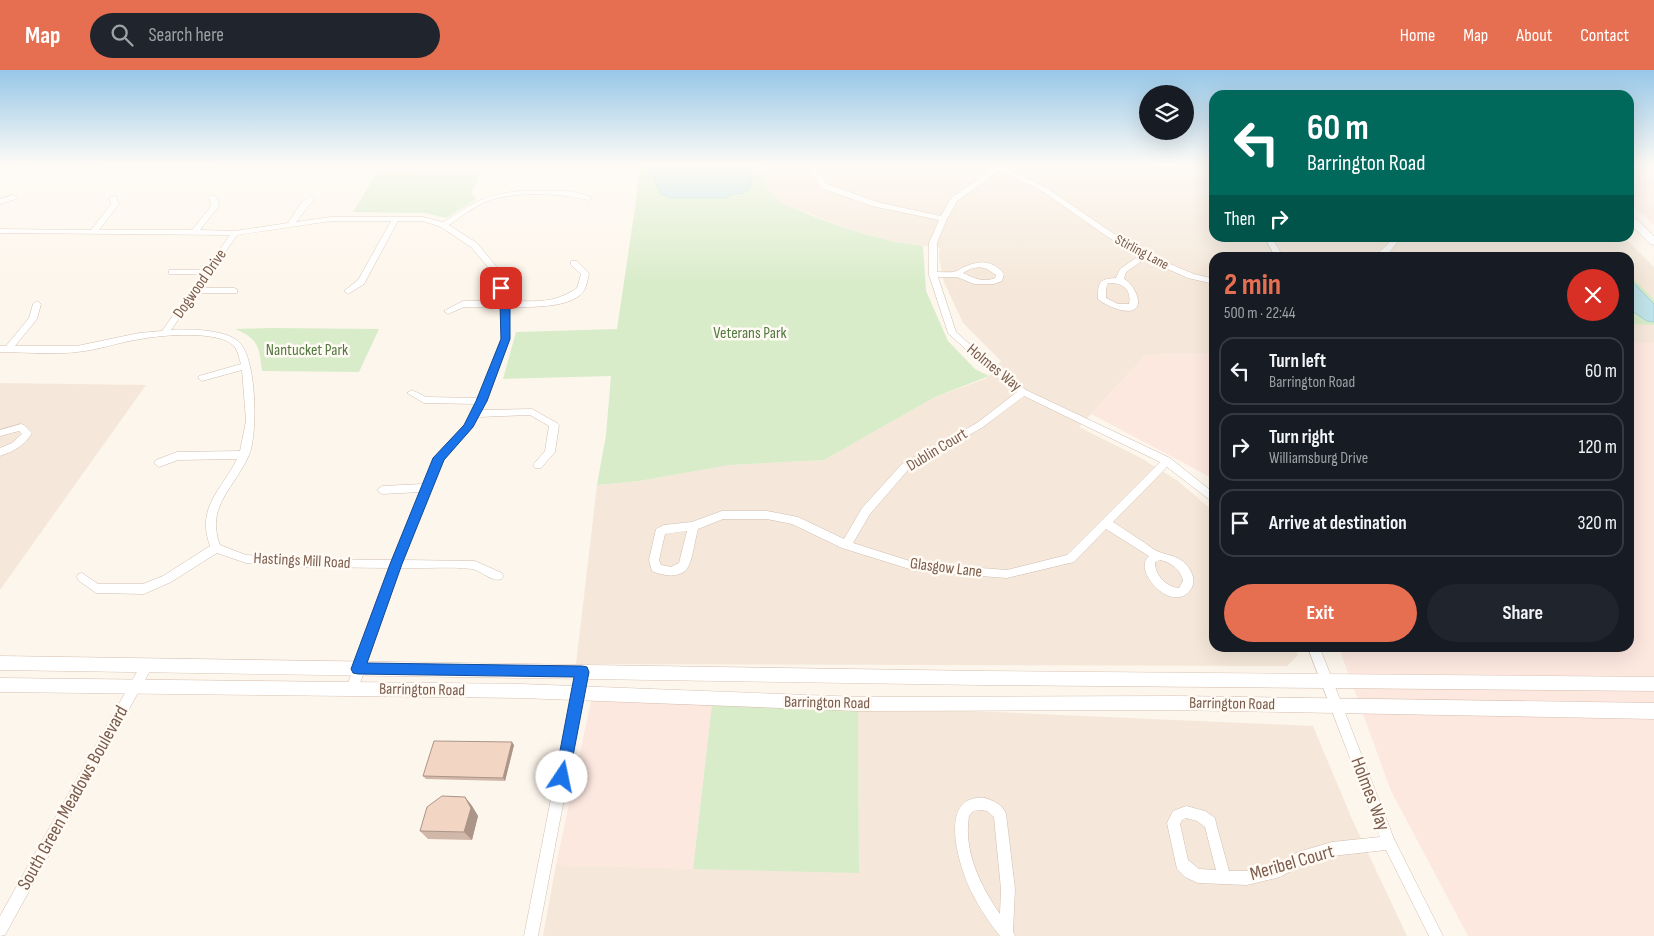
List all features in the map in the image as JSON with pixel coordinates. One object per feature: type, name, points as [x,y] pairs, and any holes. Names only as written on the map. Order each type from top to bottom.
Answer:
[{"type":"main road","points":[[1634,223],[1654,242]]},
{"type":"main road","name":"Barrington Road","points":[[0,663],[1327,682],[1654,684]]},
{"type":"main road","name":"Barrington Road","points":[[0,685],[578,693],[829,704],[1176,703],[1654,711]]},
{"type":"street","points":[[92,235],[115,204]]},
{"type":"street","points":[[195,232],[214,204]]},
{"type":"street","points":[[291,224],[305,204]]},
{"type":"street","points":[[444,225],[477,204]]},
{"type":"street","points":[[877,204],[942,219]]},
{"type":"street","name":"Holmes Way","points":[[951,204],[942,219],[934,243],[933,276],[952,333],[996,372],[1023,392],[1167,461],[1209,495]]},
{"type":"street","name":"Stirling Lane","points":[[1065,204],[1157,264],[1209,280]]},
{"type":"street","points":[[0,231],[92,235],[195,232],[235,233],[291,224],[301,225],[331,219],[423,219],[444,225],[474,244],[497,273],[505,304],[505,339],[482,401],[468,427],[439,458],[396,564],[352,689]]},
{"type":"street","points":[[348,291],[361,282],[396,219]]},
{"type":"street","name":"Dogwood Drive","points":[[164,334],[235,233]]},
{"type":"street","points":[[1384,252],[1393,242]]},
{"type":"street","points":[[1119,280],[1123,272],[1144,256]]},
{"type":"street","points":[[448,311],[463,304],[547,304],[568,298],[581,289],[585,273],[574,263]]},
{"type":"street","points":[[172,272],[207,272]]},
{"type":"street","points":[[933,276],[958,274]]},
{"type":"street","points":[[196,290],[234,291]]},
{"type":"street","points":[[4,349],[33,319],[37,304]]},
{"type":"street","points":[[4,349],[68,350],[92,348],[141,336],[164,334],[218,335],[236,343],[242,356],[249,390],[249,438],[244,455],[214,508],[210,519],[210,530],[216,548],[167,580],[144,589],[96,588],[82,577]]},
{"type":"street","points":[[202,378],[244,366]]},
{"type":"street","name":"Dublin Court","points":[[846,544],[866,511],[905,467],[980,425],[1023,392]]},
{"type":"street","points":[[412,394],[424,400],[482,401]]},
{"type":"street","points":[[475,414],[532,412],[554,425],[550,452],[538,465]]},
{"type":"street","points":[[0,434],[21,427],[28,433],[25,439],[18,444],[0,452]]},
{"type":"street","points":[[159,463],[177,456],[244,455]]},
{"type":"street","name":"Glasgow Lane","points":[[694,526],[684,565],[676,570],[660,570],[656,568],[654,560],[660,532],[669,527],[694,526],[722,515],[767,515],[794,520],[846,544],[916,567],[1007,574],[1070,559],[1107,524],[1167,461]]},
{"type":"street","points":[[382,490],[427,488]]},
{"type":"street","points":[[1107,524],[1157,556]]},
{"type":"street","name":"Hastings Mill Road","points":[[216,548],[246,559],[305,563],[475,565],[498,576]]},
{"type":"street","name":"Holmes Way","points":[[1316,652],[1389,843],[1436,936]]},
{"type":"street","name":"South Green Meadows Boulevard","points":[[0,930],[146,665]]},
{"type":"street","points":[[531,936],[582,672]]},
{"type":"street","points":[[978,804],[988,804],[1000,814],[1008,889],[1007,935],[983,904],[971,880],[964,856],[962,813],[968,807],[978,804]]},
{"type":"street","name":"Meribel Court","points":[[1224,877],[1210,823],[1196,813],[1186,812],[1174,818],[1173,827],[1185,869],[1198,876],[1246,878],[1280,870],[1298,858],[1332,849],[1389,843]]},
{"type":"shaded area","points":[[785,204],[1209,204],[1209,242],[1629,242],[1654,267],[1654,343],[1634,343],[1634,252],[1209,252],[1209,354],[1146,355],[1079,427],[1141,458],[1178,481],[1209,508],[1209,652],[1297,652],[1298,655],[1287,666],[576,664],[597,485],[639,481],[730,465],[824,460],[935,397],[987,378],[1001,361],[963,323],[944,282],[939,258],[940,248],[896,242],[860,233]]},
{"type":"shaded area","points":[[1634,204],[1654,204],[1654,225],[1634,207]]},
{"type":"shaded area","points":[[1634,343],[1654,343],[1654,936],[1468,936],[1391,791],[1340,652],[1634,652]]},
{"type":"shaded area","points":[[1209,354],[1209,476],[1091,414],[1146,355]]},
{"type":"shaded area","points":[[0,383],[146,385],[0,590]]},
{"type":"shaded area","points":[[591,701],[712,704],[693,869],[556,865]]},
{"type":"shaded area","points":[[858,706],[1313,726],[1352,819],[1407,936],[543,936],[556,865],[859,872]]},
{"type":"green space","points":[[358,204],[467,204],[446,218],[425,213],[353,212]]},
{"type":"green space","name":"Veterans Park","points":[[635,204],[784,204],[860,233],[896,242],[923,246],[926,291],[948,341],[975,369],[989,376],[935,397],[824,460],[730,465],[639,481],[597,485],[606,435],[611,376],[503,379],[516,332],[617,329]]},
{"type":"green space","points":[[1634,279],[1654,300],[1654,325],[1634,324]]},
{"type":"green space","name":"Nantucket Park","points":[[235,329],[379,329],[359,372],[262,371],[260,356],[253,340]]},
{"type":"green space","points":[[712,704],[858,706],[859,873],[693,869]]},
{"type":"water","points":[[1634,283],[1654,304],[1654,322],[1647,321],[1634,312]]},
{"type":"building","points":[[434,741],[512,742],[503,778],[423,776]]},
{"type":"building","points":[[442,796],[465,797],[471,808],[464,832],[420,831],[427,807]]},
{"type":"route","points":[[501,288],[505,304],[505,339],[482,401],[468,427],[439,458],[396,564],[358,669],[582,672],[562,777]]}]
